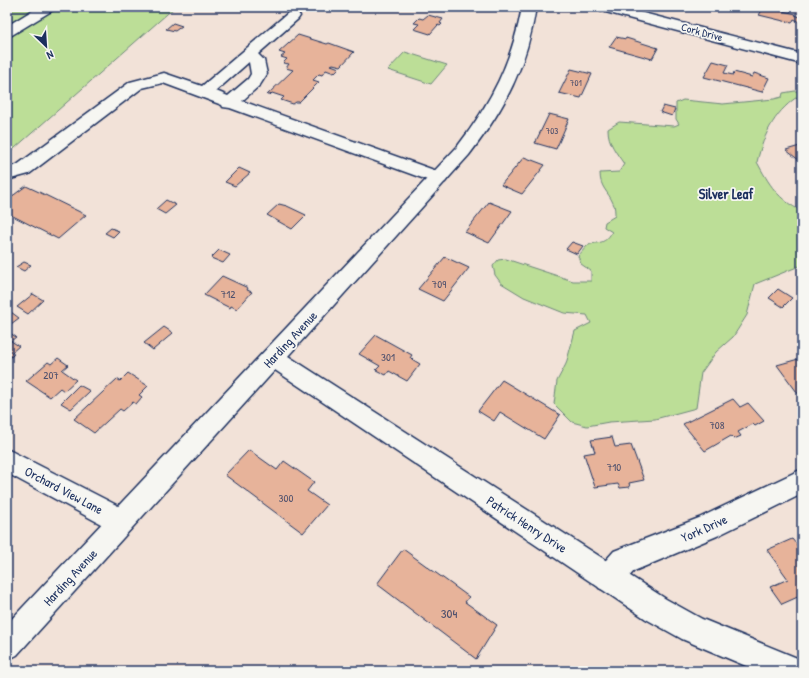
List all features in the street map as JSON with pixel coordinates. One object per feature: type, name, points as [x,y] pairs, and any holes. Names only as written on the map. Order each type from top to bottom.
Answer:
[{"type":"main road","points":[[7,32],[48,7]]},
{"type":"main road","name":"Harding Avenue","points":[[7,645],[439,178],[479,132],[500,98],[515,64],[529,7]]},
{"type":"main road","name":"Cork Drive","points":[[602,7],[802,58]]},
{"type":"main road","points":[[204,93],[292,16]]},
{"type":"main road","points":[[229,103],[254,82],[259,74],[256,60],[249,54]]},
{"type":"main road","points":[[7,174],[24,170],[136,85],[164,78],[229,103],[439,178]]},
{"type":"main road","name":"Patrick Henry Drive","points":[[272,358],[292,369],[656,609],[692,629],[793,671]]},
{"type":"main road","name":"Orchard View Lane","points":[[7,460],[121,521]]},
{"type":"main road","name":"York Drive","points":[[609,578],[624,561],[708,527],[802,481]]},
{"type":"green space","points":[[7,7],[175,7],[7,155]]},
{"type":"green space","points":[[405,52],[447,65],[431,84],[388,70]]},
{"type":"green space","points":[[801,91],[802,94],[785,107],[772,123],[763,141],[757,162],[775,191],[787,202],[802,211],[802,265],[755,284],[747,315],[733,337],[716,352],[701,373],[696,408],[655,419],[609,422],[587,426],[572,422],[554,404],[557,381],[566,364],[575,331],[591,323],[587,315],[564,313],[524,297],[501,283],[495,275],[493,266],[498,260],[506,259],[573,281],[591,281],[591,271],[581,264],[578,256],[587,246],[606,240],[609,237],[612,232],[604,227],[605,222],[615,216],[614,204],[601,182],[600,173],[619,172],[624,164],[609,139],[608,129],[619,122],[674,126],[679,124],[676,119],[676,103],[683,100],[723,104],[774,99],[782,97],[783,93]]},
{"type":"building","points":[[764,7],[796,14],[795,15],[800,17],[802,16],[802,23],[794,19],[792,23],[759,15]]},
{"type":"building","points":[[428,15],[443,19],[440,23],[442,24],[440,26],[438,25],[430,34],[414,29],[419,24],[414,23],[419,18],[423,19]]},
{"type":"building","points":[[173,23],[182,26],[175,31],[166,29]]},
{"type":"building","points":[[298,35],[327,44],[329,43],[354,52],[341,66],[331,65],[339,68],[334,73],[326,70],[322,75],[319,74],[313,80],[319,82],[299,102],[293,104],[281,100],[284,97],[272,93],[267,95],[293,70],[286,68],[289,64],[283,63],[287,59],[281,57],[285,54],[279,52]]},
{"type":"building","points":[[616,37],[626,38],[658,48],[652,59],[609,47]]},
{"type":"building","points":[[713,61],[728,65],[724,73],[733,75],[734,72],[752,77],[754,73],[769,78],[762,92],[704,77]]},
{"type":"building","points":[[571,69],[592,74],[581,98],[559,93]]},
{"type":"building","points":[[663,106],[675,109],[672,116],[660,112]]},
{"type":"building","points":[[549,114],[569,119],[556,149],[535,143]]},
{"type":"building","points":[[800,146],[802,147],[802,160],[800,161],[786,150]]},
{"type":"building","points":[[524,157],[545,165],[522,194],[501,185]]},
{"type":"building","points":[[239,168],[250,173],[235,186],[225,182]]},
{"type":"building","points":[[26,186],[86,215],[58,239],[7,213],[7,200]]},
{"type":"building","points":[[166,200],[176,205],[165,214],[156,209]]},
{"type":"building","points":[[489,202],[512,211],[489,243],[465,232]]},
{"type":"building","points":[[279,204],[306,215],[292,229],[267,215]]},
{"type":"building","points":[[111,228],[119,231],[113,237],[105,233]]},
{"type":"building","points":[[572,242],[583,246],[577,254],[566,249]]},
{"type":"building","points":[[219,250],[230,255],[223,263],[211,258]]},
{"type":"building","points":[[445,257],[469,268],[443,301],[418,289]]},
{"type":"building","points":[[24,262],[31,265],[24,271],[16,267]]},
{"type":"building","points":[[222,276],[248,288],[247,290],[252,292],[237,309],[231,306],[230,308],[204,295]]},
{"type":"building","points":[[778,289],[792,298],[783,307],[769,298]]},
{"type":"building","points":[[33,294],[43,300],[28,314],[17,307]]},
{"type":"building","points":[[11,312],[19,318],[7,327],[7,315]]},
{"type":"building","points":[[164,327],[173,333],[153,350],[144,343]]},
{"type":"building","points":[[7,331],[16,337],[11,341],[19,346],[11,353],[14,354],[7,361]]},
{"type":"building","points":[[376,335],[412,355],[410,358],[420,364],[407,381],[389,371],[386,375],[376,370],[380,366],[359,354]]},
{"type":"building","points":[[58,358],[68,365],[62,370],[76,380],[64,391],[60,388],[50,397],[26,381],[48,362],[51,364]]},
{"type":"building","points":[[802,358],[802,399],[777,365]]},
{"type":"building","points":[[128,373],[148,386],[139,395],[142,397],[136,404],[133,402],[123,411],[120,409],[94,433],[74,419],[117,379],[120,381]]},
{"type":"building","points":[[502,380],[560,415],[544,439],[500,412],[494,421],[478,411]]},
{"type":"building","points":[[79,385],[90,391],[71,409],[61,403]]},
{"type":"building","points":[[733,399],[740,407],[748,403],[764,421],[755,426],[753,424],[738,432],[741,436],[734,439],[731,436],[705,451],[683,424]]},
{"type":"building","points":[[612,437],[615,447],[631,445],[644,480],[629,483],[630,487],[620,488],[618,484],[595,487],[584,454],[595,452],[591,440]]},
{"type":"building","points":[[249,450],[277,470],[284,461],[314,482],[307,491],[327,505],[303,533],[225,475]]},
{"type":"building","points":[[792,539],[802,551],[802,599],[800,596],[782,604],[770,587],[788,579],[767,550]]},
{"type":"building","points":[[403,549],[469,597],[465,602],[497,625],[476,659],[377,584]]},
{"type":"district","name":"Silver Leaf","points":[[726,193]]}]
